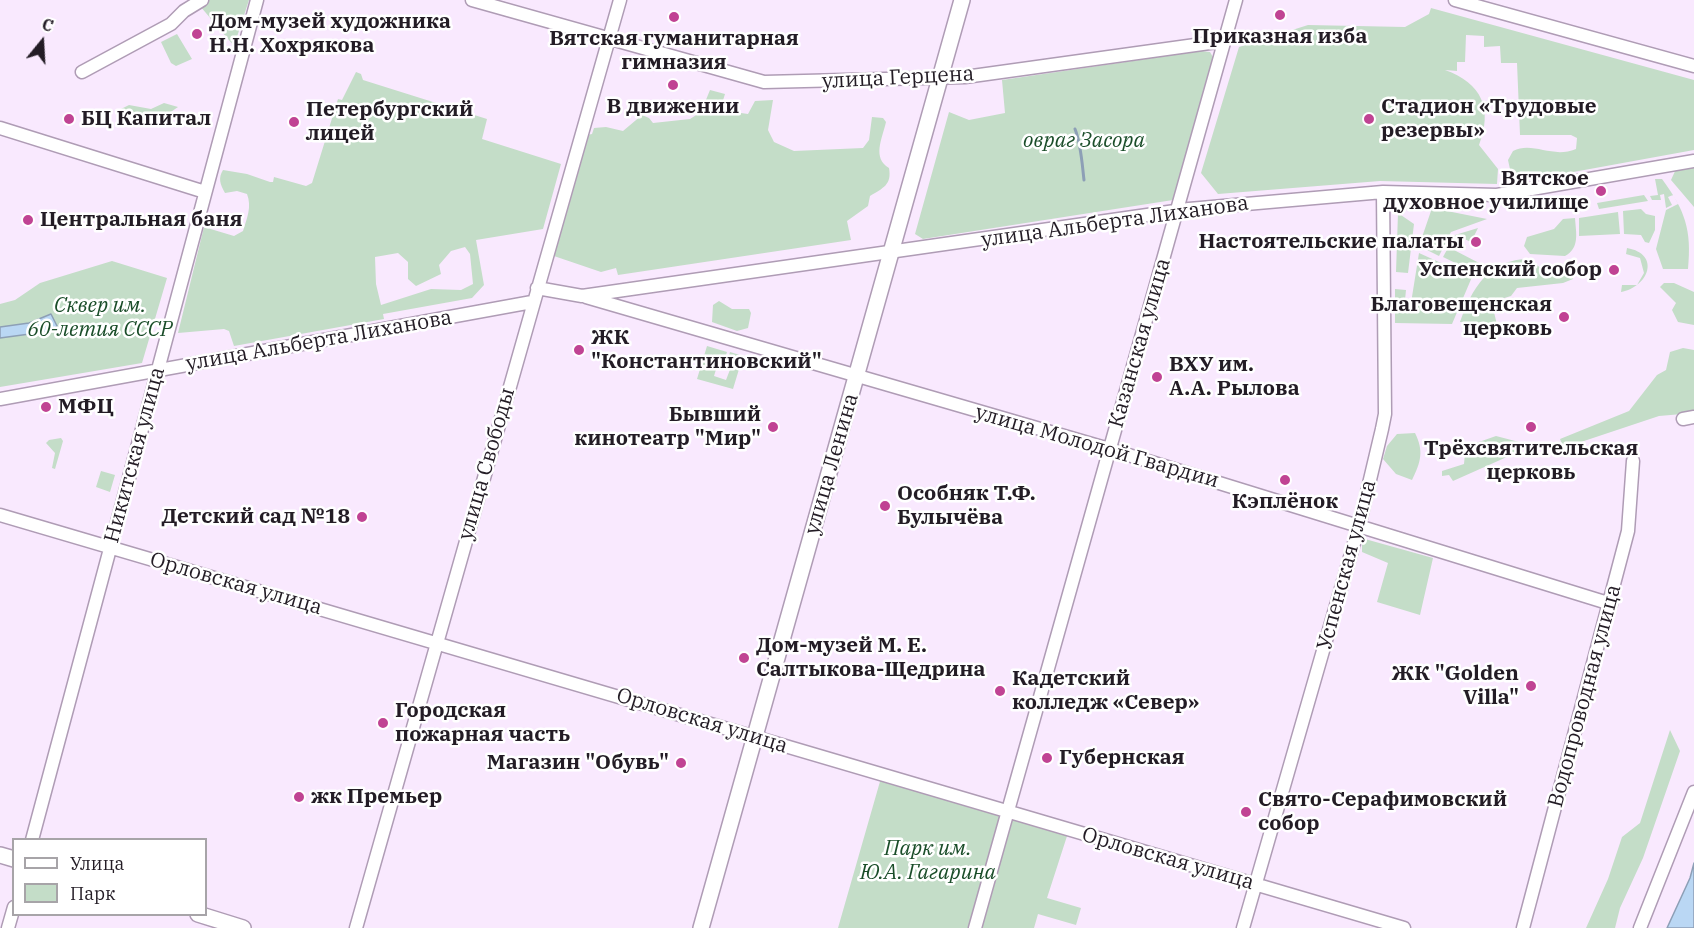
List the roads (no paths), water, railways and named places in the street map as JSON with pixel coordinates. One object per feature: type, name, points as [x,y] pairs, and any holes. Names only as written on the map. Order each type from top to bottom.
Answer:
[{"type":"main road","name":"улица Ленина","points":[[701,928],[962,0]]},
{"type":"main road","points":[[201,916],[243,928]]},
{"type":"street","points":[[82,72],[171,24],[184,11],[202,0]]},
{"type":"street","name":"Никитская улица","points":[[33,838],[257,0]]},
{"type":"street","name":"улица Герцена","points":[[472,0],[764,81],[940,78],[1224,40]]},
{"type":"street","name":"улица Свободы","points":[[356,928],[532,302],[620,0]]},
{"type":"street","name":"Казанская улица","points":[[975,928],[1236,0]]},
{"type":"street","points":[[1455,0],[1694,66]]},
{"type":"street","points":[[0,128],[205,192]]},
{"type":"street","name":"улица Альберта Лиханова","points":[[537,288],[582,296],[892,254],[1178,211],[1383,192],[1497,195],[1694,160]]},
{"type":"street","name":"Успенская улица","points":[[1243,928],[1359,526],[1385,414],[1383,192]]},
{"type":"street","name":"улица Молодой Гвардии","points":[[582,296],[1109,449],[1611,604]]},
{"type":"street","name":"улица Альберта Лиханова","points":[[0,399],[532,302]]},
{"type":"street","name":"Водопроводная улица","points":[[1523,928],[1611,604],[1628,531],[1633,461]]},
{"type":"street","name":"Орловская улица","points":[[0,515],[1404,928]]},
{"type":"street","points":[[1640,928],[1694,792]]},
{"type":"water","points":[[51,314],[57,326],[52,331],[0,338],[0,327],[29,323]]},
{"type":"water","points":[[1694,863],[1694,928],[1667,928],[1690,878]]},
{"type":"waterway","points":[[1075,129],[1084,180]]},
{"type":"place","name":"Приказная изба","points":[[1280,15]]},
{"type":"place","name":"Вятская гуманитарная гимназия","points":[[674,17]]},
{"type":"place","name":"Дом-музей художника Н.Н. Хохрякова","points":[[197,34]]},
{"type":"place","name":"В движении","points":[[673,85]]},
{"type":"place","name":"БЦ Капитал","points":[[69,119]]},
{"type":"place","name":"Стадион «Трудовые резервы»","points":[[1369,119]]},
{"type":"place","name":"Петербургский лицей","points":[[294,122]]},
{"type":"place","name":"Вятское духовное училище","points":[[1601,191]]},
{"type":"place","name":"Центральная баня","points":[[28,220]]},
{"type":"place","name":"Настоятельские палаты","points":[[1476,242]]},
{"type":"place","name":"Успенский собор","points":[[1614,270]]},
{"type":"place","name":"Благовещенская церковь","points":[[1564,317]]},
{"type":"place","name":"ЖК \"Константиновский\"","points":[[579,350]]},
{"type":"place","name":"ВХУ им. А.А. Рылова","points":[[1157,377]]},
{"type":"place","name":"МФЦ","points":[[46,407]]},
{"type":"place","name":"Бывший кинотеатр \"Мир\"","points":[[773,427]]},
{"type":"place","name":"Трёхсвятительская церковь","points":[[1531,427]]},
{"type":"place","name":"Кэплёнок","points":[[1285,480]]},
{"type":"place","name":"Особняк Т.Ф. Булычёва","points":[[885,506]]},
{"type":"place","name":"Детский сад №18","points":[[362,517]]},
{"type":"place","name":"Дом-музей М. Е. Салтыкова-Щедрина","points":[[744,658]]},
{"type":"place","name":"ЖК \"Golden Villa\"","points":[[1531,686]]},
{"type":"place","name":"Кадетский колледж «Север»","points":[[1000,691]]},
{"type":"place","name":"Городская пожарная часть","points":[[383,723]]},
{"type":"place","name":"Губернская","points":[[1047,758]]},
{"type":"place","name":"Магазин \"Обувь\"","points":[[681,763]]},
{"type":"place","name":"жк Премьер","points":[[299,797]]},
{"type":"place","name":"Свято-Серафимовский собор","points":[[1246,812]]},
{"type":"park label","name":"овраг Засора","points":[[1084,141]]},
{"type":"park label","name":"Сквер им. 60-летия СССР","points":[[100,318]]},
{"type":"park label","name":"Парк им. Ю.А. Гагарина","points":[[928,861]]}]
